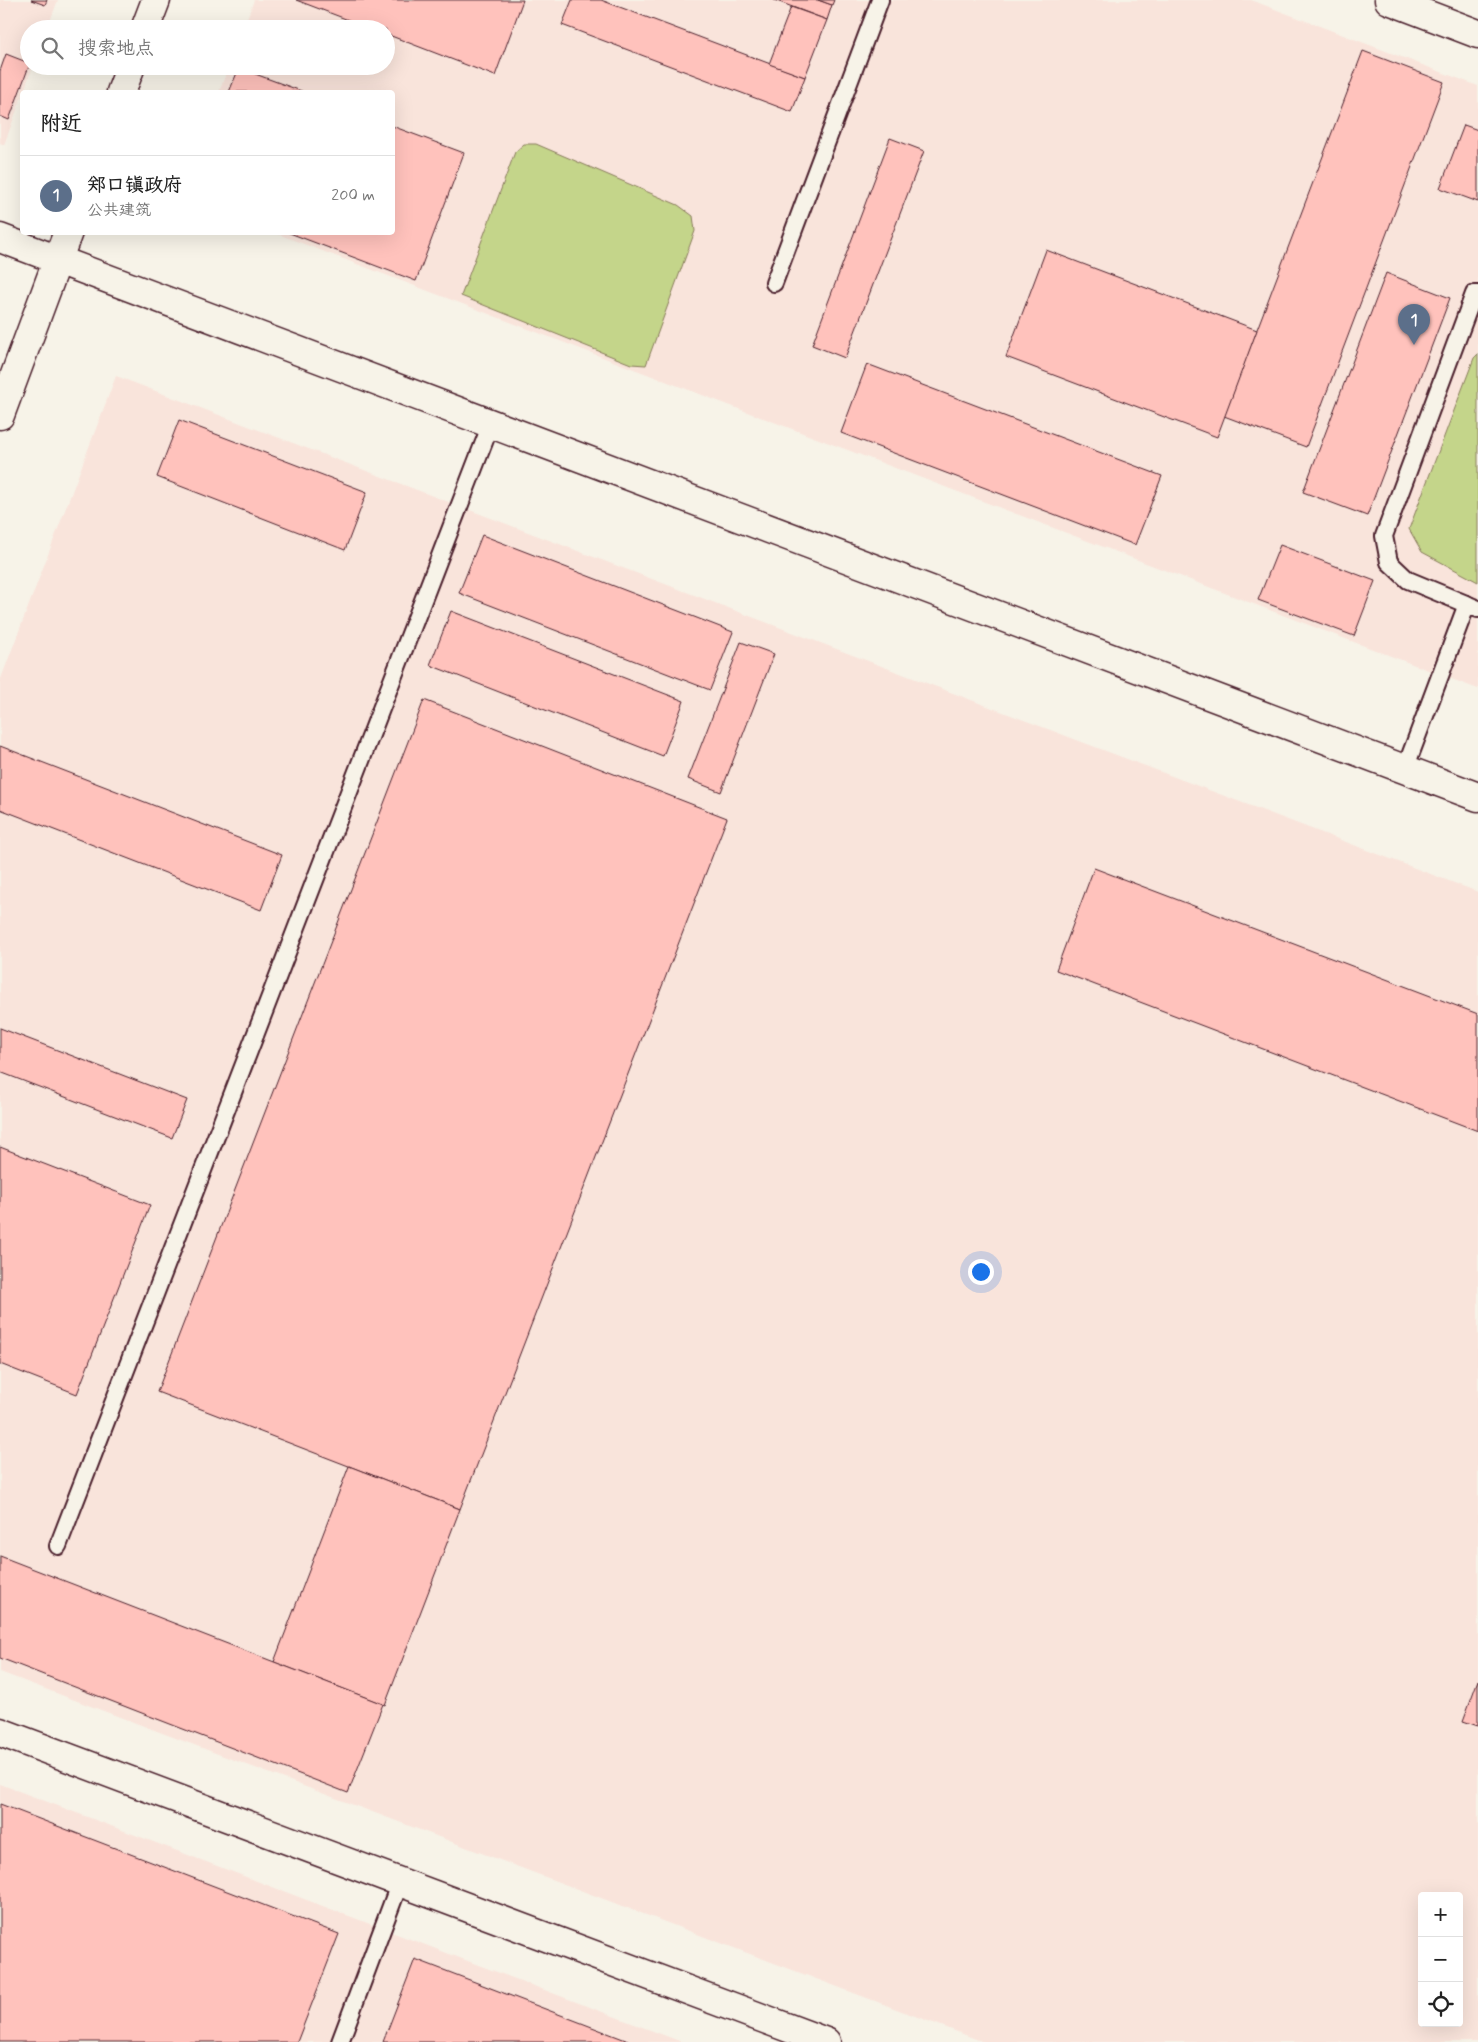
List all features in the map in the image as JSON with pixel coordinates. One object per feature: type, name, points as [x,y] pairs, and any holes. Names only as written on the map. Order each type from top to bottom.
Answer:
[{"type":"street","points":[[148,20],[156,0]]},
{"type":"street","points":[[1389,0],[1478,34]]},
{"type":"street","points":[[122,90],[128,75]]},
{"type":"street","points":[[0,415],[67,235]]},
{"type":"street","points":[[0,238],[1478,797]]},
{"type":"street","points":[[0,1732],[826,2042]]},
{"type":"lane","points":[[774,283],[880,0]]},
{"type":"lane","points":[[1405,769],[1473,606],[1408,580],[1389,562],[1384,536],[1474,294],[1478,294]]},
{"type":"lane","points":[[58,1546],[491,424]]},
{"type":"lane","points":[[340,2042],[400,1882]]},
{"type":"shaded area","points":[[0,0],[58,0],[50,20],[20,20],[20,75],[30,75],[24,90],[20,90],[20,101],[4,145],[0,143]]},
{"type":"shaded area","points":[[254,0],[1251,0],[1478,86],[1478,689],[280,235],[395,235],[395,90],[220,90],[226,75],[395,75],[395,20],[246,20]]},
{"type":"shaded area","points":[[116,376],[1478,892],[1478,2042],[984,2042],[0,1672],[0,681]]},
{"type":"shaded area","points":[[0,1784],[682,2042],[0,2042]]},
{"type":"green space","points":[[524,144],[536,144],[678,205],[693,216],[695,231],[646,365],[631,364],[461,296],[515,152]]},
{"type":"green space","points":[[1478,354],[1478,582],[1422,552],[1409,529],[1474,358]]},
{"type":"building","points":[[31,0],[47,0],[45,5]]},
{"type":"building","points":[[296,0],[523,0],[495,76],[395,37],[395,20],[348,20]]},
{"type":"building","points":[[572,0],[601,0],[805,77],[792,112],[562,25]]},
{"type":"building","points":[[774,0],[818,0],[832,5],[827,20]]},
{"type":"building","points":[[818,0],[834,0],[832,5]]},
{"type":"building","points":[[791,7],[827,20],[805,77],[769,64]]},
{"type":"building","points":[[1363,51],[1444,82],[1306,447],[1224,416]]},
{"type":"building","points":[[6,54],[20,59],[20,75],[26,75],[9,120],[0,116],[0,71]]},
{"type":"building","points":[[236,75],[258,75],[299,90],[230,90]]},
{"type":"building","points":[[1464,125],[1478,130],[1478,202],[1440,188]]},
{"type":"building","points":[[395,127],[464,153],[416,281],[295,235],[395,235]]},
{"type":"building","points":[[890,138],[924,151],[845,358],[812,345]]},
{"type":"building","points":[[1046,250],[1257,330],[1217,437],[1006,357]]},
{"type":"building","points":[[1386,273],[1450,298],[1367,516],[1303,492]]},
{"type":"building","points":[[867,364],[1162,476],[1135,545],[841,433]]},
{"type":"building","points":[[179,420],[367,492],[345,550],[157,477]]},
{"type":"building","points":[[482,535],[733,632],[710,690],[459,593]]},
{"type":"building","points":[[1280,545],[1375,581],[1354,636],[1258,600]]},
{"type":"building","points":[[451,611],[684,701],[663,756],[430,665]]},
{"type":"building","points":[[741,642],[774,654],[721,792],[688,779]]},
{"type":"building","points":[[424,700],[727,818],[460,1509],[157,1392]]},
{"type":"building","points":[[0,746],[282,855],[261,910],[0,809]]},
{"type":"building","points":[[1094,868],[1478,1014],[1478,1131],[1056,970]]},
{"type":"building","points":[[0,1028],[187,1100],[172,1138],[0,1072]]},
{"type":"building","points":[[0,1147],[150,1205],[77,1394],[0,1364]]},
{"type":"building","points":[[349,1466],[460,1509],[385,1705],[274,1662]]},
{"type":"building","points":[[0,1556],[383,1704],[348,1793],[0,1658]]},
{"type":"building","points":[[1478,1680],[1478,1726],[1463,1721]]},
{"type":"building","points":[[0,1804],[339,1934],[297,2042],[0,2042]]},
{"type":"building","points":[[415,1959],[631,2042],[383,2042]]},
{"type":"place","name":"郑口镇政府","points":[[1414,345]]}]
